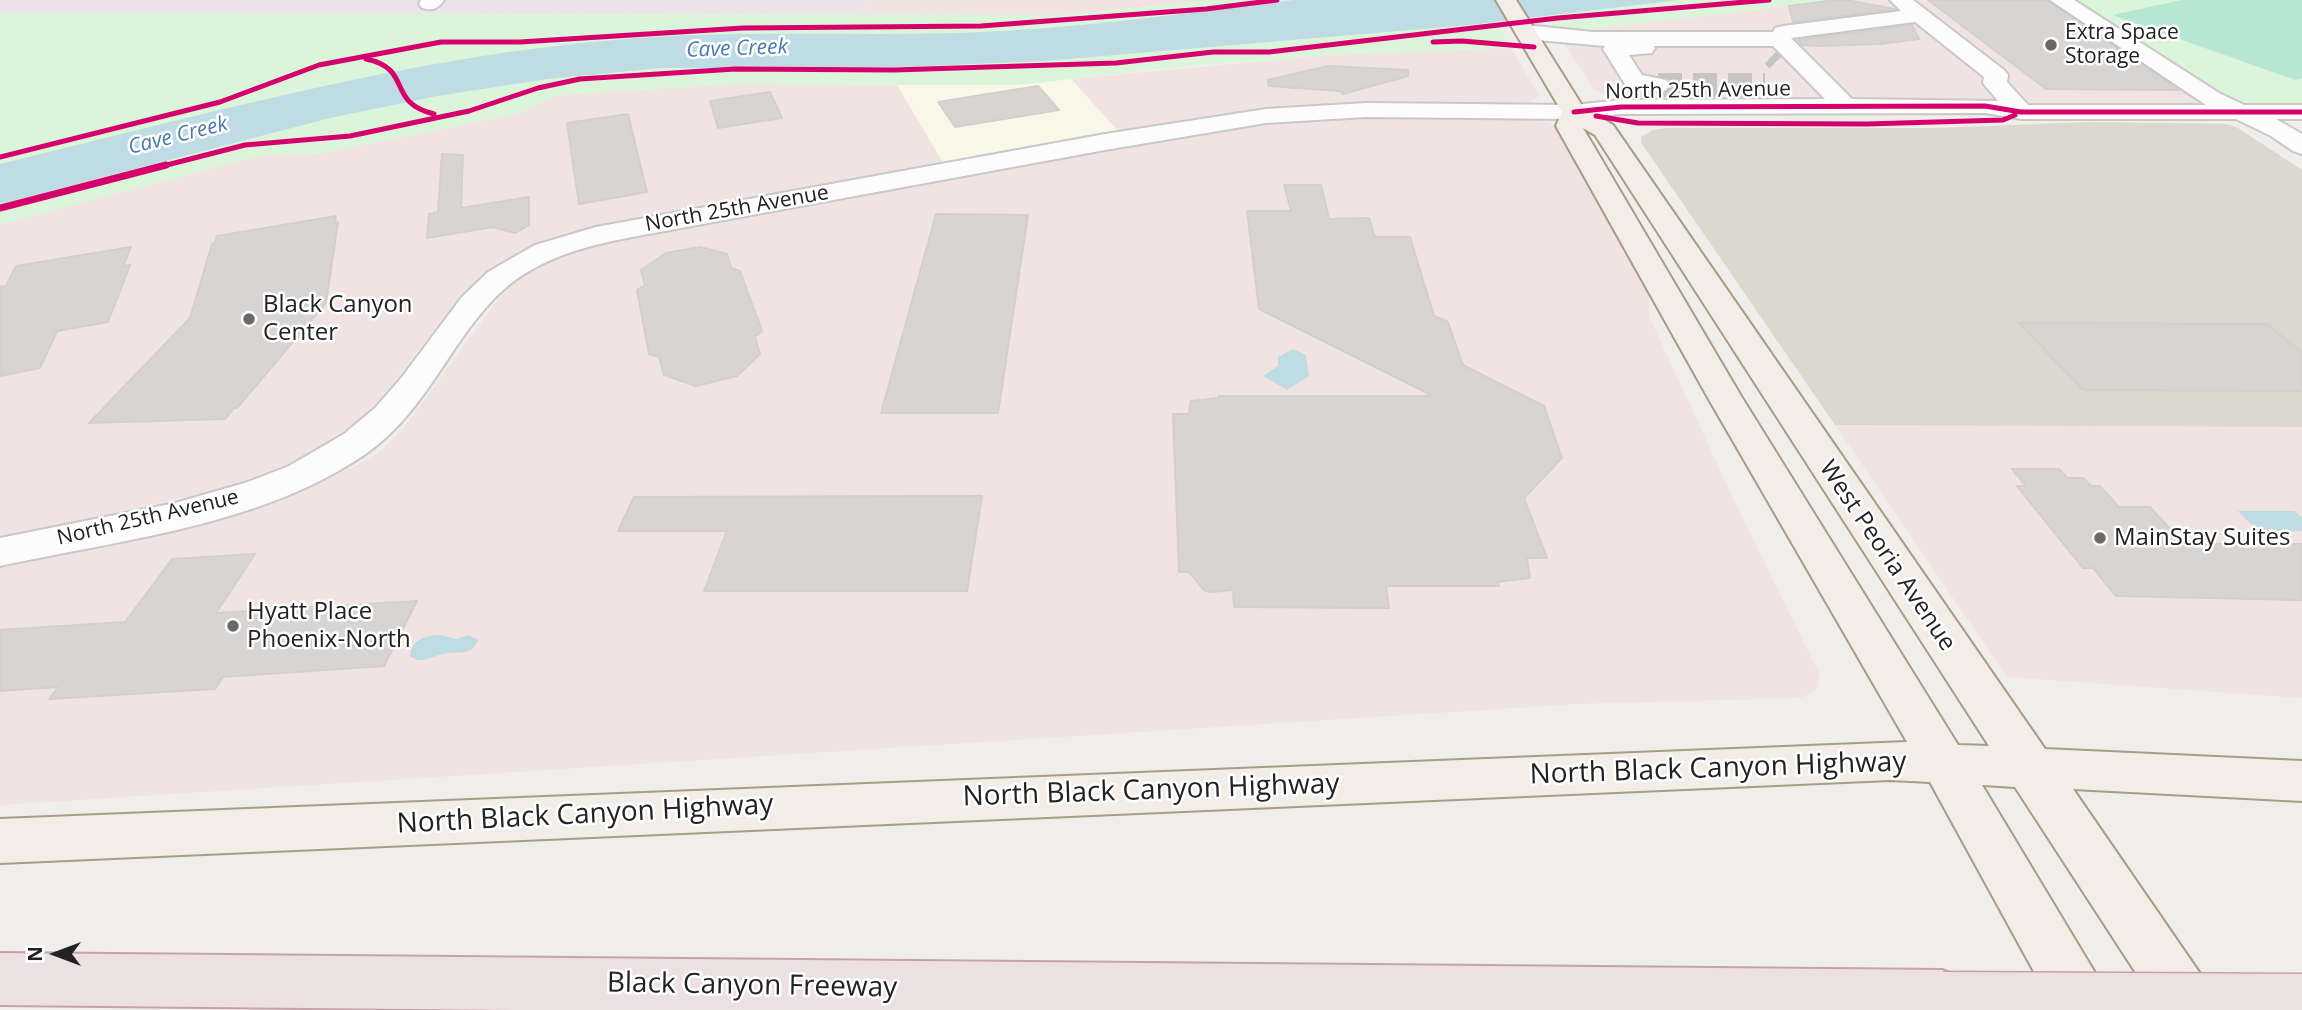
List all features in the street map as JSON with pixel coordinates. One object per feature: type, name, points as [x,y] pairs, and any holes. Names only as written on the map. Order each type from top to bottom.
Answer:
[{"type":"highway","name":"Black Canyon Freeway","points":[[0,979],[2302,999]]},
{"type":"main road","name":"West Peoria Avenue","points":[[1506,0],[1574,112],[1604,130],[2192,1010]]},
{"type":"main road","name":"West Peoria Avenue","points":[[1574,112],[1569,126],[1742,427],[1944,764],[2086,1010]]},
{"type":"main road","name":"North Black Canyon Highway","points":[[0,841],[1890,761],[2302,781]]},
{"type":"street","points":[[1900,0],[1996,75],[1995,83],[2021,113]]},
{"type":"street","points":[[2060,0],[2235,112],[2280,131],[2302,146]]},
{"type":"street","points":[[1765,56],[1783,33],[1919,15]]},
{"type":"street","points":[[1523,28],[1594,39],[1659,59]]},
{"type":"street","points":[[1539,54],[1594,39]]},
{"type":"street","points":[[1659,59],[1634,80],[1614,49],[1659,59],[1731,49],[1765,56],[1846,107]]},
{"type":"street","name":"North 25th Avenue","points":[[0,552],[210,508],[261,492],[341,454],[381,423],[408,394],[481,294],[520,264],[547,249],[571,241],[946,170],[1253,117],[1366,110],[1574,112],[1621,107],[1984,106],[2021,113],[2302,113]]},
{"type":"street","name":"North 25th Avenue","points":[[1574,112],[1638,123],[1816,124],[2003,120],[2021,113]]},
{"type":"street","points":[[2235,112],[2253,132],[2302,164]]},
{"type":"shaded area","points":[[0,0],[868,0],[861,15],[0,13]]},
{"type":"shaded area","points":[[868,0],[1211,0],[1067,15],[861,15]]},
{"type":"shaded area","points":[[1838,0],[2072,0],[2232,103],[1633,102],[1617,100],[1595,90],[1557,33]]},
{"type":"shaded area","points":[[1511,48],[1538,93],[1538,97],[1530,103],[1331,104],[1272,108],[1205,116],[1119,132],[1071,79],[1329,55]]},
{"type":"shaded area","points":[[1071,79],[1119,132],[944,164],[897,85],[1017,85]]},
{"type":"shaded area","points":[[734,84],[897,85],[944,164],[617,223],[572,233],[524,250],[486,272],[460,297],[367,416],[326,449],[276,473],[227,488],[0,538],[0,224],[263,155],[317,154],[520,113],[556,95]]},
{"type":"shaded area","points":[[1524,119],[1548,123],[1560,129],[1601,199],[1649,295],[1649,316],[1739,511],[1820,675],[1817,690],[1800,698],[1577,704],[0,805],[0,567],[230,515],[290,496],[342,473],[378,453],[402,430],[502,294],[539,265],[595,244],[1212,132],[1301,121]]},
{"type":"shaded area","points":[[2092,122],[2227,124],[2238,128],[2302,170],[2302,427],[1835,425],[1642,144],[1641,137],[1653,130],[1665,128],[1934,128]]},
{"type":"shaded area","points":[[1835,425],[2302,427],[2302,698],[2007,677]]},
{"type":"green space","points":[[1211,0],[1484,0],[1511,48],[1329,55],[1176,67],[1017,85],[734,84],[556,95],[520,113],[317,154],[263,155],[0,224],[0,13],[1067,15]]},
{"type":"green space","points":[[1535,0],[1838,0],[1557,33]]},
{"type":"green space","points":[[2072,0],[2302,0],[2302,103],[2232,103]]},
{"type":"green space","points":[[2182,0],[2302,0],[2302,78],[2295,80],[2112,15]]},
{"type":"water","name":"Cave Creek","points":[[1294,0],[1679,0],[1469,25],[1045,61],[901,67],[660,68],[547,79],[437,96],[330,118],[0,204],[0,164],[310,89],[466,59],[545,47],[667,36],[918,34],[1044,28]]},
{"type":"water","points":[[1293,349],[1306,355],[1309,376],[1287,390],[1263,376],[1278,366],[1278,357]]},
{"type":"water","points":[[2238,511],[2294,511],[2302,518],[2302,531],[2258,531]]},
{"type":"water","points":[[441,635],[456,639],[468,635],[478,640],[468,651],[422,660],[410,656],[413,646],[421,639]]},
{"type":"building","points":[[1836,0],[1895,9],[1793,22],[1789,6]]},
{"type":"building","name":"Extra Space Storage","points":[[1928,0],[2047,0],[2179,90],[2046,89]]},
{"type":"building","points":[[1912,25],[1919,39],[1880,44],[1820,46],[1802,45],[1798,40]]},
{"type":"building","points":[[1328,66],[1408,70],[1408,76],[1343,94],[1340,91],[1269,86],[1268,80]]},
{"type":"building","points":[[1038,86],[1059,110],[955,127],[938,102]]},
{"type":"building","points":[[770,92],[782,118],[718,128],[710,101]]},
{"type":"building","points":[[628,114],[647,192],[579,204],[567,123]]},
{"type":"building","points":[[442,154],[463,155],[461,208],[529,197],[529,225],[515,233],[493,227],[427,238],[429,214],[438,212]]},
{"type":"building","points":[[1284,185],[1321,185],[1329,219],[1369,218],[1375,237],[1410,237],[1434,316],[1448,322],[1463,365],[1544,406],[1562,458],[1524,498],[1547,558],[1527,558],[1530,578],[1497,582],[1499,586],[1386,586],[1389,608],[1234,607],[1233,590],[1204,590],[1189,572],[1179,572],[1173,414],[1189,414],[1191,401],[1219,396],[1433,396],[1259,309],[1247,211],[1291,211]]},
{"type":"building","points":[[936,214],[1028,215],[998,413],[881,413]]},
{"type":"building","name":"Black Canyon Center","points":[[336,216],[335,223],[338,222],[326,303],[225,419],[89,423],[190,318],[212,244],[217,236]]},
{"type":"building","points":[[131,247],[123,266],[130,265],[108,322],[57,331],[40,368],[0,376],[0,287],[6,286],[16,266]]},
{"type":"building","points":[[700,247],[727,254],[731,268],[740,271],[762,331],[755,337],[760,354],[737,376],[696,386],[664,375],[659,357],[649,354],[637,290],[645,285],[641,270],[666,253]]},
{"type":"building","points":[[2019,323],[2267,324],[2302,352],[2302,391],[2083,390]]},
{"type":"building","name":"MainStay Suites","points":[[2012,469],[2059,469],[2067,478],[2083,478],[2091,486],[2100,486],[2119,507],[2150,507],[2184,544],[2302,544],[2302,600],[2116,596],[2093,568],[2083,568],[2017,486],[2026,486]]},
{"type":"building","points":[[982,496],[967,591],[704,591],[727,531],[618,531],[634,497]]},
{"type":"building","name":"Hyatt Place Phoenix-North","points":[[255,554],[216,613],[417,601],[384,666],[223,677],[215,689],[49,699],[58,687],[0,691],[0,630],[125,622],[172,559]]},
{"type":"tunnel","points":[[1773,55],[1778,60]]},
{"type":"tunnel","points":[[1658,85],[1765,85]]},
{"type":"cycle path","points":[[0,157],[220,102],[319,65],[441,42],[520,42],[743,28],[981,26],[1206,9],[1277,0]]},
{"type":"cycle path","points":[[0,208],[245,145],[350,136],[469,111],[538,88],[580,79],[735,69],[894,70],[1116,63],[1213,52],[1269,52],[1558,18],[1769,0]]},
{"type":"cycle path","points":[[1433,42],[1462,41],[1534,47]]},
{"type":"cycle path","points":[[366,59],[381,62],[391,68],[409,103],[418,110],[434,114]]},
{"type":"cycle path","points":[[1574,112],[1621,107],[1985,106],[2021,112],[2302,112]]},
{"type":"cycle path","points":[[1596,116],[1638,123],[1867,124],[2003,120],[2015,115]]},
{"type":"place","name":"Extra Space Storage","points":[[2051,45]]},
{"type":"place","name":"Black Canyon Center","points":[[249,319]]},
{"type":"place","name":"MainStay Suites","points":[[2100,538]]},
{"type":"place","name":"Hyatt Place Phoenix-North","points":[[233,626]]}]
